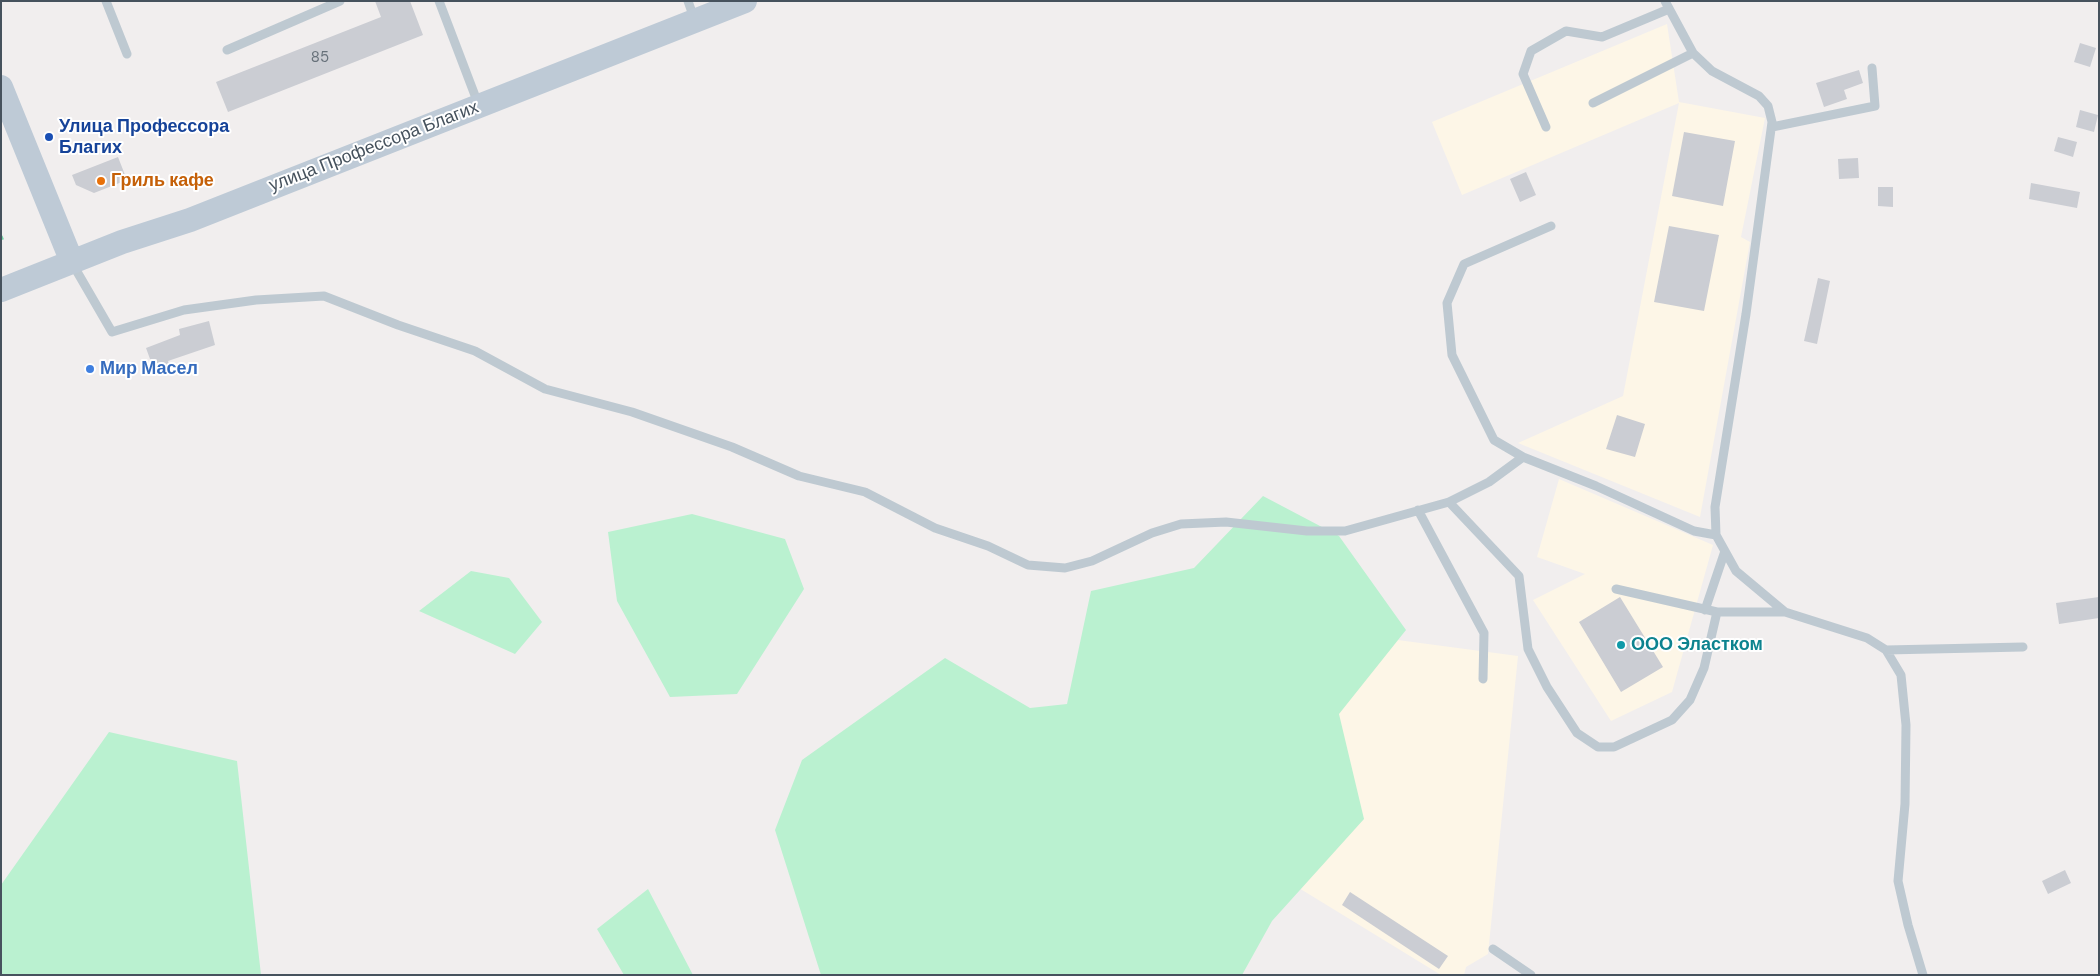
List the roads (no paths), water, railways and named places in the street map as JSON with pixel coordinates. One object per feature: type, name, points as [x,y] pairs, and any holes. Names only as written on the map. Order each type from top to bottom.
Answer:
[{"type":"main road","name":"улица Профессора Благих","points":[[1,290],[122,242],[190,220],[479,106],[691,11],[745,1]]},
{"type":"main road","points":[[1,87],[72,262]]},
{"type":"lane","points":[[106,1],[127,54]]},
{"type":"lane","points":[[227,50],[340,1]]},
{"type":"lane","points":[[439,1],[479,106]]},
{"type":"lane","points":[[1546,127],[1523,74],[1530,51],[1566,31],[1602,37],[1667,5],[1693,54],[1712,71],[1758,96],[1768,106],[1772,127],[1746,314],[1715,506],[1716,535],[1736,571],[1785,612]]},
{"type":"lane","points":[[1593,103],[1693,54]]},
{"type":"lane","points":[[1772,127],[1875,106],[1872,68]]},
{"type":"lane","points":[[1551,226],[1464,264],[1447,303],[1452,355],[1494,440],[1523,457],[1596,486],[1694,531],[1716,535]]},
{"type":"lane","points":[[72,262],[112,332],[184,310],[256,300],[324,296],[398,325],[475,351],[545,389],[632,412],[732,447],[799,476],[865,492],[935,528],[988,546],[1028,565],[1065,568],[1092,561],[1152,532],[1181,524],[1226,522],[1307,531],[1345,531],[1449,502],[1488,482],[1523,457]]},
{"type":"lane","points":[[1449,502],[1519,576],[1528,649],[1546,687],[1577,733],[1598,747],[1614,746],[1672,720],[1690,700],[1704,668],[1717,612]]},
{"type":"lane","points":[[1418,510],[1484,633],[1483,679]]},
{"type":"lane","points":[[1705,610],[1725,551]]},
{"type":"lane","points":[[1616,589],[1717,612],[1785,612],[1868,638],[1886,650],[1900,675],[1906,724],[1904,804],[1898,881],[1908,926],[1923,975]]},
{"type":"lane","points":[[1886,650],[2023,647]]},
{"type":"lane","points":[[1493,949],[1531,975]]},
{"type":"place","name":"Улица Профессора Благих","points":[[49,137]]},
{"type":"place","name":"Гриль кафе","points":[[101,181]]},
{"type":"place","name":"Мир Масел","points":[[90,369]]},
{"type":"place","name":"ООО Эластком","points":[[1621,645]]}]
